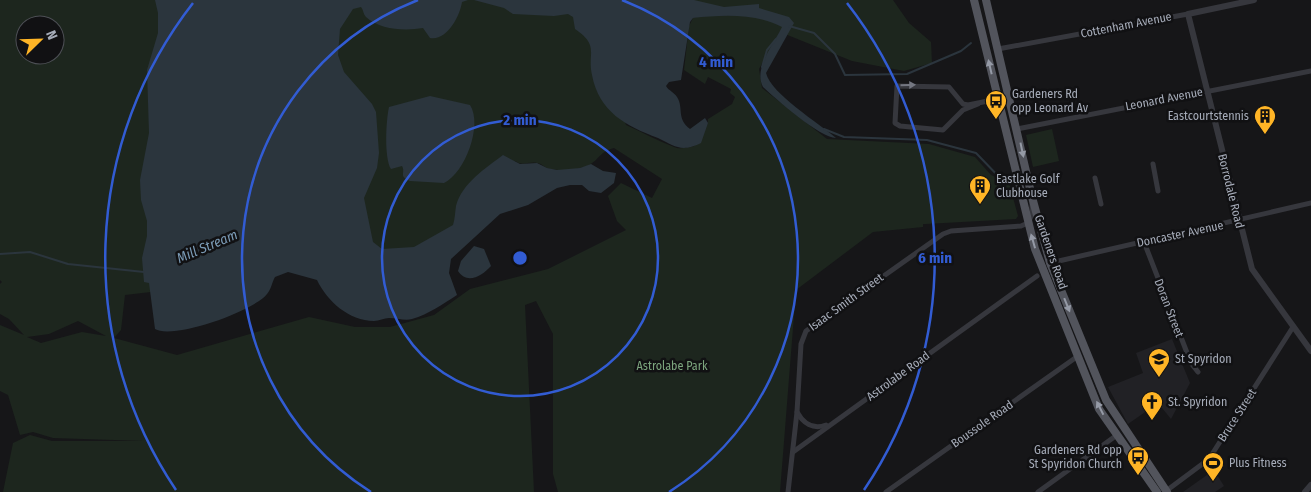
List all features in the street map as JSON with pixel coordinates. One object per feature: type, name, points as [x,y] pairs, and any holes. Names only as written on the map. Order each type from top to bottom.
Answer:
[{"type":"main road","name":"Gardeners Road","points":[[974,0],[1035,249],[1100,409],[1157,492]]},
{"type":"main road","name":"Gardeners Road","points":[[986,0],[1032,197],[1050,263],[1112,412],[1167,491]]},
{"type":"street","name":"Cottenham Avenue","points":[[998,49],[1254,0]]},
{"type":"street","name":"Borrodale Road","points":[[1188,14],[1238,221],[1252,269],[1311,351]]},
{"type":"street","name":"Leonard Avenue","points":[[1017,129],[1311,71]]},
{"type":"street","points":[[978,104],[963,104],[949,87],[897,86],[895,123],[900,126],[944,130],[963,110],[998,99]]},
{"type":"street","points":[[1153,164],[1158,191]]},
{"type":"street","points":[[1095,178],[1101,204]]},
{"type":"street","points":[[1028,223],[1032,215],[1032,197]]},
{"type":"street","name":"Doncaster Avenue","points":[[1050,263],[1311,203]]},
{"type":"street","name":"Isaac Smith Street","points":[[793,452],[801,344],[806,330],[943,234],[951,231],[1021,226],[1028,223]]},
{"type":"street","name":"Doran Street","points":[[1144,242],[1188,355],[1198,372]]},
{"type":"street","name":"Astrolabe Road","points":[[793,452],[1037,276]]},
{"type":"street","name":"Bruce Street","points":[[1167,491],[1209,459],[1293,327]]},
{"type":"street","name":"Boussole Road","points":[[886,492],[1078,356]]},
{"type":"street","points":[[797,412],[801,419],[813,426],[823,426],[836,421]]},
{"type":"street","points":[[1038,492],[1117,435]]},
{"type":"street","points":[[788,492],[793,452]]},
{"type":"street","points":[[1305,492],[1311,485]]},
{"type":"shaded area","name":"St Spyridon","points":[[1172,339],[1190,383],[1171,419],[1158,403],[1128,424],[1108,387],[1143,373],[1136,353]]},
{"type":"shaded area","points":[[1214,470],[1224,486],[1215,492],[1183,492]]},
{"type":"green space","name":"Astrolabe Park","points":[[0,0],[166,0],[168,290],[125,295],[121,330],[114,338],[177,355],[309,317],[355,327],[390,327],[434,315],[470,289],[548,269],[626,230],[617,221],[608,196],[621,183],[652,198],[662,179],[614,148],[602,154],[593,163],[574,169],[552,169],[538,163],[521,164],[515,161],[460,228],[422,250],[369,257],[332,66],[329,0],[587,0],[626,125],[668,145],[681,148],[694,146],[708,123],[708,119],[732,104],[735,97],[730,93],[731,89],[708,77],[705,84],[684,70],[689,26],[693,18],[697,18],[650,0],[893,0],[909,23],[931,42],[932,63],[904,71],[852,61],[780,32],[759,69],[762,88],[827,139],[929,144],[975,157],[991,175],[1009,183],[1018,216],[1016,219],[923,224],[923,227],[873,232],[796,290],[780,492],[558,492],[553,474],[553,334],[536,301],[525,305],[534,492],[3,492],[13,443],[30,435],[52,441],[144,441],[53,438],[33,432],[20,435],[8,395],[0,391],[0,325],[24,335],[9,319],[0,314],[0,284],[2,282],[0,280]],"holes":[[[78,321],[106,336],[82,332],[41,343],[27,337],[49,334]]]},
{"type":"green space","points":[[1052,129],[1059,161],[1033,167],[1026,135]]},
{"type":"water","points":[[155,0],[468,0],[462,2],[459,14],[447,32],[436,38],[430,38],[423,28],[401,29],[378,25],[364,15],[361,7],[353,9],[340,29],[338,55],[344,72],[372,104],[376,112],[379,153],[377,168],[364,198],[373,242],[382,249],[414,247],[453,225],[456,206],[463,190],[475,177],[503,155],[520,164],[537,163],[557,170],[580,168],[591,164],[603,171],[616,173],[614,183],[601,193],[589,191],[582,185],[557,188],[528,205],[500,214],[451,259],[449,273],[457,295],[430,312],[412,319],[389,318],[374,321],[356,318],[333,302],[317,280],[288,272],[275,277],[268,292],[259,301],[231,315],[178,331],[155,329],[149,283],[144,282],[142,258],[147,236],[147,221],[141,200],[140,180],[149,133],[147,70],[158,33],[158,13]]},
{"type":"water","points":[[474,0],[694,0],[724,7],[759,4],[759,8],[789,17],[794,23],[766,73],[770,81],[796,108],[836,138],[820,132],[809,125],[763,87],[761,72],[763,64],[782,27],[772,22],[750,17],[715,16],[693,18],[690,22],[681,80],[669,82],[666,86],[677,97],[683,121],[690,129],[705,118],[708,123],[701,143],[683,148],[674,146],[625,123],[608,108],[601,99],[592,75],[590,45],[588,40],[575,29],[573,17],[568,14],[554,16],[513,14],[504,8]]},
{"type":"water","points":[[430,96],[470,105],[473,114],[473,136],[470,148],[459,169],[452,178],[444,183],[410,181],[404,178],[402,166],[391,169],[387,156],[386,129],[389,107]]},
{"type":"water","points":[[474,246],[484,249],[491,266],[475,278],[466,278],[458,271],[461,261]]},
{"type":"waterway","points":[[789,26],[814,33],[835,54],[845,75],[907,74],[961,51],[971,43]]},
{"type":"waterway","name":"Mill Stream","points":[[762,67],[767,50],[776,39]]},
{"type":"waterway","points":[[824,129],[844,137],[927,140],[976,153],[1003,181]]},
{"type":"waterway","name":"Mill Stream","points":[[0,254],[30,252],[68,264],[144,272]]},
{"type":"place","name":"Gardeners Rd opp Leonard Av","points":[[996,120]]},
{"type":"place","name":"Eastcourtstennis","points":[[1265,135]]},
{"type":"place","name":"Eastlake Golf Clubhouse","points":[[980,205]]},
{"type":"place","name":"St Spyridon","points":[[1159,378]]},
{"type":"place","name":"St. Spyridon","points":[[1152,421]]},
{"type":"place","name":"Gardeners Rd opp St Spyridon Church","points":[[1138,476]]},
{"type":"place","name":"Plus Fitness","points":[[1213,482]]}]
